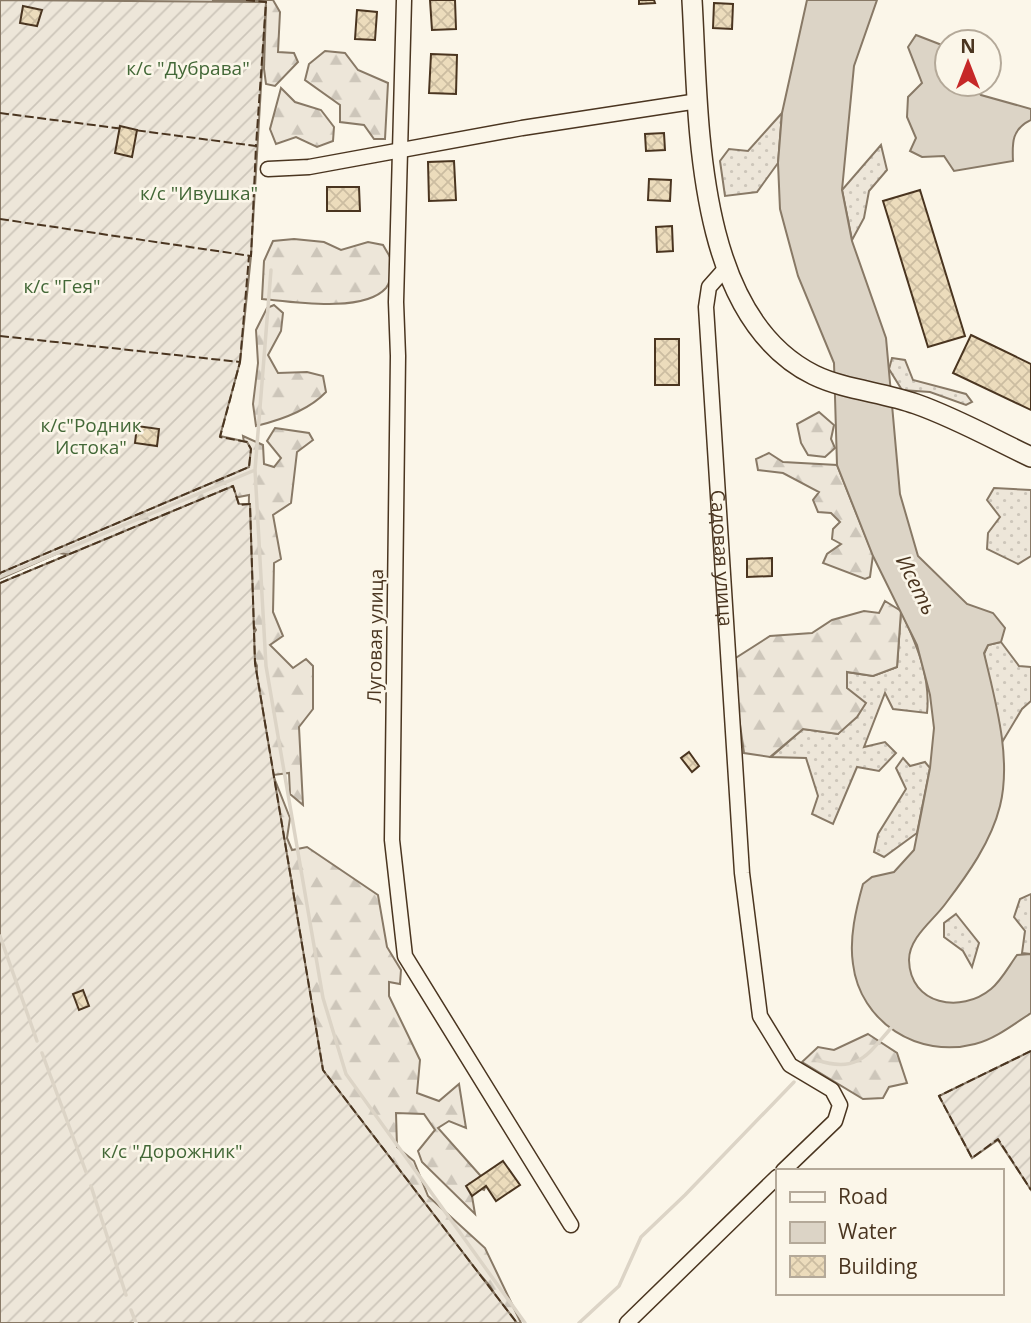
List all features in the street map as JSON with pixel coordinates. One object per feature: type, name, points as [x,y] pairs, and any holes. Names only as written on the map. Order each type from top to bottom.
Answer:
[{"type":"main road","points":[[692,0],[698,101],[710,201],[724,269],[739,300],[774,346],[792,363],[817,377],[914,403],[1031,457]]},
{"type":"street","name":"Луговая улица","points":[[404,0],[399,149],[392,840],[405,956],[571,1225]]},
{"type":"street","points":[[268,169],[309,167],[399,149],[698,101]]},
{"type":"street","name":"Садовая улица","points":[[724,269],[709,287],[706,307],[742,873],[760,1016],[790,1065],[832,1090],[840,1105],[835,1121],[785,1169]]},
{"type":"street","points":[[627,1323],[776,1178]]},
{"type":"green space","points":[[0,0],[266,2],[251,256],[240,362],[220,436],[247,442],[251,449],[249,467],[0,573]]},
{"type":"green space","points":[[212,0],[273,0],[280,12],[278,52],[294,53],[298,62],[275,86],[266,84],[264,69],[266,6]]},
{"type":"green space","points":[[325,51],[345,53],[358,70],[388,83],[385,139],[374,139],[364,125],[340,122],[340,105],[305,80],[309,64]]},
{"type":"green space","points":[[281,88],[295,102],[321,110],[334,127],[333,141],[317,147],[296,137],[276,144],[270,129]]},
{"type":"green space","points":[[782,113],[778,163],[757,192],[725,196],[720,161],[729,149],[748,151]]},
{"type":"green space","points":[[881,145],[887,170],[869,191],[864,218],[852,240],[842,190]]},
{"type":"green space","points":[[294,239],[324,242],[341,250],[368,242],[383,245],[393,262],[388,285],[376,296],[346,303],[262,299],[264,261],[273,241]]},
{"type":"green space","points":[[274,305],[283,313],[281,331],[268,355],[278,373],[307,372],[323,376],[326,392],[294,414],[256,426],[253,404],[258,363],[256,330],[267,308]]},
{"type":"green space","points":[[892,358],[905,360],[913,380],[966,394],[972,402],[966,405],[930,392],[902,390],[889,369]]},
{"type":"green space","points":[[819,412],[834,425],[831,439],[835,448],[825,457],[808,455],[801,443],[797,424]]},
{"type":"green space","points":[[275,428],[309,433],[313,440],[297,452],[291,503],[273,515],[281,559],[274,563],[273,612],[283,636],[270,645],[293,668],[306,659],[313,666],[313,709],[299,727],[303,805],[290,794],[289,773],[273,775],[290,818],[287,838],[292,850],[307,847],[378,895],[387,947],[401,970],[400,984],[389,982],[389,996],[420,1060],[417,1093],[439,1101],[459,1084],[466,1128],[449,1121],[438,1128],[487,1183],[484,1190],[470,1184],[475,1214],[422,1162],[418,1151],[435,1130],[424,1114],[396,1113],[397,1147],[414,1161],[428,1196],[485,1248],[521,1323],[512,1323],[490,1286],[389,1169],[391,1159],[315,1063],[286,906],[292,881],[261,784],[266,727],[254,708],[257,666],[248,642],[256,630],[247,612],[249,495],[193,506],[88,557],[58,553],[0,579],[0,561],[247,464],[243,436],[263,445],[264,464],[274,467],[281,458],[267,441]]},
{"type":"green space","points":[[769,453],[783,462],[837,465],[873,555],[870,577],[865,579],[823,563],[827,554],[841,544],[832,539],[833,529],[840,522],[831,513],[818,512],[813,500],[819,492],[783,473],[758,470],[756,459]]},
{"type":"green space","name":"к/с \"Дорожник\"","points":[[233,486],[239,504],[250,504],[255,663],[323,1070],[517,1323],[0,1323],[0,583]]},
{"type":"green space","points":[[994,488],[1031,490],[1031,556],[1018,564],[987,549],[988,533],[1000,517],[987,500]]},
{"type":"green space","points":[[885,601],[901,611],[897,667],[873,676],[847,672],[847,688],[866,703],[857,717],[838,734],[803,729],[770,757],[744,753],[731,661],[770,636],[812,633],[832,620],[864,611],[879,613]]},
{"type":"green space","points":[[901,611],[917,648],[924,673],[927,713],[893,709],[885,693],[864,747],[885,742],[896,753],[879,771],[857,767],[833,824],[812,814],[818,796],[806,758],[771,757],[803,729],[838,734],[847,688],[846,672],[873,676],[897,667]]},
{"type":"green space","points":[[1001,642],[1019,666],[1031,667],[1031,701],[1022,709],[1001,744],[984,654],[988,645]]},
{"type":"green space","points":[[903,758],[910,766],[925,762],[930,768],[917,833],[884,857],[874,852],[878,834],[906,789],[896,768]]},
{"type":"green space","points":[[1031,894],[1031,954],[1022,953],[1025,931],[1014,917],[1020,899]]},
{"type":"green space","points":[[956,914],[979,943],[972,967],[963,951],[944,937],[944,923]]},
{"type":"green space","points":[[868,1034],[897,1053],[907,1083],[889,1087],[883,1098],[863,1099],[802,1062],[818,1047],[834,1050]]},
{"type":"green space","points":[[1031,1051],[1031,1190],[998,1140],[972,1158],[939,1096]]},
{"type":"water","name":"Исеть","points":[[807,0],[877,0],[854,66],[842,190],[852,241],[886,338],[900,494],[918,556],[967,604],[993,613],[1005,628],[1001,642],[988,645],[984,653],[1001,729],[1004,768],[1000,806],[978,857],[946,903],[918,936],[909,960],[918,987],[927,996],[952,1003],[979,997],[995,986],[1017,955],[1031,954],[1031,1013],[990,1039],[975,1044],[933,1046],[913,1041],[895,1031],[880,1019],[867,1003],[858,985],[853,964],[853,934],[863,884],[872,877],[894,872],[914,850],[930,768],[934,728],[930,695],[917,645],[873,556],[837,465],[834,363],[798,276],[780,209],[778,163],[782,113]]},
{"type":"water","points":[[916,35],[933,42],[933,98],[992,98],[1031,109],[1031,120],[1020,128],[1015,137],[1013,161],[954,171],[944,156],[922,157],[910,151],[916,138],[907,117],[908,97],[922,83],[908,47]]},
{"type":"building","points":[[430,0],[455,0],[456,29],[432,30]]},
{"type":"building","points":[[639,0],[654,0],[655,3],[639,4]]},
{"type":"building","points":[[714,3],[733,4],[732,29],[713,28]]},
{"type":"building","points":[[23,6],[42,10],[37,26],[20,23]]},
{"type":"building","points":[[357,10],[377,12],[375,40],[355,39]]},
{"type":"building","points":[[431,54],[457,55],[456,94],[429,93]]},
{"type":"building","points":[[120,126],[137,130],[132,157],[115,153]]},
{"type":"building","points":[[664,133],[665,150],[646,151],[645,134]]},
{"type":"building","points":[[454,161],[456,200],[429,201],[428,162]]},
{"type":"building","points":[[649,179],[671,180],[670,201],[648,200]]},
{"type":"building","points":[[327,187],[359,187],[360,211],[327,211]]},
{"type":"building","points":[[920,190],[965,336],[928,347],[883,201]]},
{"type":"building","points":[[672,226],[673,251],[657,252],[656,227]]},
{"type":"building","points":[[971,335],[1031,364],[1031,410],[953,373]]},
{"type":"building","points":[[655,339],[679,339],[679,385],[655,385]]},
{"type":"building","points":[[137,426],[159,429],[157,446],[135,443]]},
{"type":"building","points":[[772,558],[772,576],[747,577],[747,559]]},
{"type":"building","points":[[689,752],[699,766],[692,772],[681,758]]},
{"type":"building","points":[[83,990],[89,1006],[79,1010],[73,994]]},
{"type":"building","points":[[503,1161],[520,1185],[496,1201],[486,1186],[472,1196],[466,1186]]},
{"type":"waterway","points":[[271,270],[255,470],[266,666],[323,998],[346,1074],[525,1323]]},
{"type":"waterway","points":[[0,577],[255,470]]},
{"type":"waterway","points":[[0,936],[37,1041]]},
{"type":"waterway","points":[[817,1060],[831,1064],[852,1063],[869,1053],[892,1027]]},
{"type":"waterway","points":[[42,1053],[86,1172]]},
{"type":"waterway","points":[[579,1323],[619,1286],[641,1237],[794,1082]]},
{"type":"waterway","points":[[91,1186],[126,1295]]},
{"type":"waterway","points":[[131,1310],[136,1323]]},
{"type":"fence","points":[[246,0],[266,2],[256,146]]},
{"type":"fence","points":[[0,113],[124,129]]},
{"type":"fence","points":[[0,219],[251,256],[256,146],[134,130]]},
{"type":"fence","points":[[240,362],[249,256]]},
{"type":"fence","points":[[0,336],[240,362],[220,437],[247,442],[251,449],[249,467],[0,573]]},
{"type":"fence","points":[[0,583],[233,486],[239,505],[250,504],[255,663],[323,1070],[517,1323]]},
{"type":"fence","points":[[1031,1051],[939,1096],[972,1158],[998,1139],[1031,1190]]},
{"type":"park label","name":"к/с \"Дубрава\"","points":[[188,68]]},
{"type":"park label","name":"к/с \"Ивушка\"","points":[[199,193]]},
{"type":"park label","name":"к/с \"Гея\"","points":[[62,286]]},
{"type":"park label","name":"к/с\"Родник Истока\"","points":[[91,436]]}]
